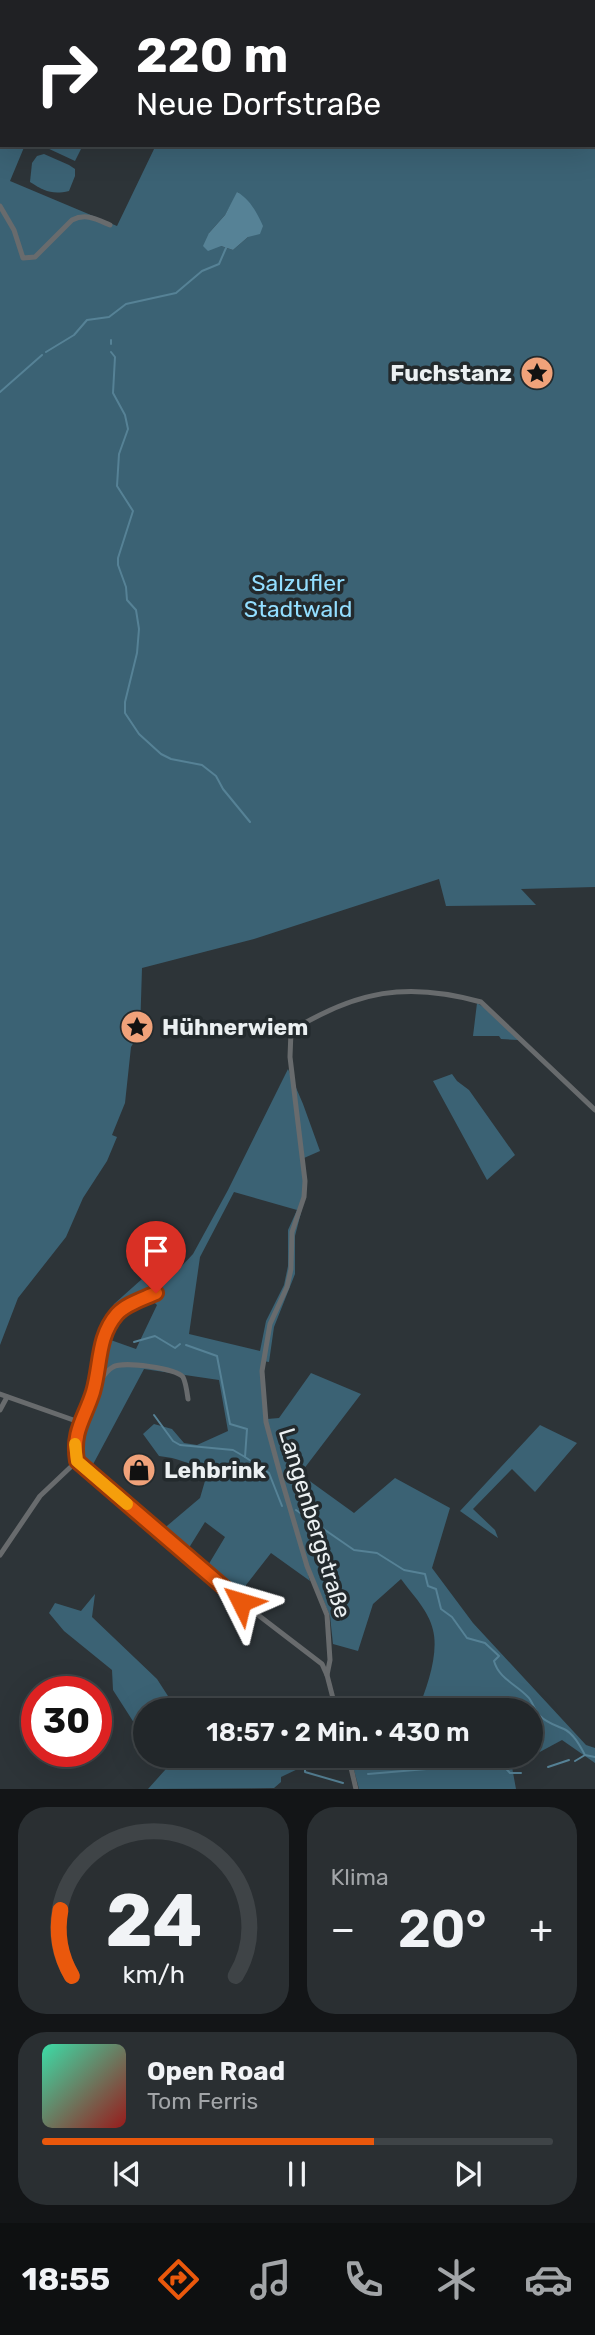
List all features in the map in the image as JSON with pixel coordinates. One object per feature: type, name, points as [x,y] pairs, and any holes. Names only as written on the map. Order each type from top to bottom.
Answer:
[{"type":"street","points":[[0,206],[14,230],[23,258],[35,257],[77,217],[85,215],[110,225]]},
{"type":"street","name":"Langenbergstraße","points":[[327,1675],[330,1660],[327,1615],[307,1566],[282,1481],[267,1422],[262,1371],[270,1324],[287,1287],[291,1269],[292,1232],[304,1197],[305,1181],[290,1057],[292,1031],[362,998],[384,991],[427,992],[469,998],[481,1002],[595,1110]]},
{"type":"street","points":[[93,1391],[102,1341],[110,1325],[126,1307],[156,1293]]},
{"type":"street","points":[[188,1399],[184,1380],[179,1373],[131,1364],[111,1368],[93,1391],[79,1422],[75,1442],[77,1461],[241,1602],[322,1664],[333,1698]]},
{"type":"street","points":[[0,1394],[79,1422]]},
{"type":"street","points":[[0,1410],[7,1397]]},
{"type":"street","points":[[0,1555],[40,1496],[77,1461]]},
{"type":"street","points":[[351,1768],[356,1789]]},
{"type":"green space","name":"Salzufler Stadtwald","points":[[0,147],[24,147],[10,181],[117,226],[155,147],[595,147],[595,887],[521,889],[536,905],[446,906],[439,879],[254,939],[142,968],[140,1032],[131,1047],[125,1103],[112,1135],[117,1137],[107,1161],[83,1198],[66,1237],[18,1298],[0,1345]],"holes":[[[238,192],[248,237],[233,250],[221,246],[209,233],[225,215]]]},
{"type":"green space","points":[[45,147],[82,147],[75,161]]},
{"type":"green space","points":[[44,154],[75,169],[69,191],[48,191],[30,182],[32,163],[37,156]]},
{"type":"green space","points":[[477,1003],[519,1040],[501,1039],[499,1036],[473,1036]]},
{"type":"green space","points":[[288,1069],[320,1151],[304,1158],[304,1201],[295,1236],[295,1274],[274,1327],[269,1362],[263,1361],[267,1419],[279,1418],[311,1373],[361,1394],[300,1474],[354,1513],[395,1478],[450,1508],[432,1568],[473,1623],[542,1698],[422,1698],[431,1670],[433,1630],[420,1603],[401,1579],[373,1604],[358,1651],[333,1644],[330,1616],[307,1562],[304,1561],[310,1581],[271,1553],[239,1594],[207,1567],[225,1537],[205,1522],[187,1551],[161,1531],[200,1498],[207,1474],[184,1462],[159,1456],[143,1434],[154,1424],[172,1429],[184,1443],[197,1445],[228,1431],[219,1380],[144,1369],[90,1470],[79,1461],[79,1431],[105,1338],[136,1349],[157,1305],[149,1298],[149,1294],[117,1310],[100,1335],[114,1304],[142,1279],[150,1288],[178,1270],[193,1254]],"holes":[[[234,1192],[297,1210],[288,1230],[288,1266],[284,1285],[266,1321],[260,1351],[189,1334],[200,1257]]]},
{"type":"green space","points":[[452,1074],[469,1090],[515,1155],[487,1180],[433,1081]]},
{"type":"green space","points":[[540,1425],[577,1443],[535,1492],[512,1469],[473,1509],[495,1530],[498,1538],[460,1511]]},
{"type":"green space","points":[[95,1594],[92,1617],[157,1679],[169,1698],[133,1698],[133,1721],[113,1690],[112,1670],[64,1631],[49,1613],[55,1603],[81,1611]]},
{"type":"green space","points":[[543,1699],[586,1745],[595,1748],[595,1763],[562,1740],[543,1750]]},
{"type":"green space","points":[[167,1768],[300,1768],[281,1777],[281,1782],[274,1788],[148,1789]]},
{"type":"green space","points":[[353,1768],[512,1768],[516,1789],[359,1789]]},
{"type":"shaded area","points":[[237,192],[249,202],[258,216],[263,226],[260,234],[248,237],[233,250],[221,246],[208,251],[203,246],[209,233],[225,215]]},
{"type":"waterway","points":[[46,352],[74,335],[87,320],[109,317],[126,304],[176,293],[202,271],[219,264],[226,248]]},
{"type":"waterway","points":[[111,352],[115,357],[113,393],[125,415],[128,429],[119,454],[117,486],[133,511],[118,565],[126,587],[127,600],[136,610],[139,629],[125,713],[139,734],[161,754],[171,759],[202,765],[216,776],[250,822]]},
{"type":"waterway","points":[[0,392],[42,355]]},
{"type":"waterway","points":[[134,1342],[155,1336],[175,1348],[180,1344]]},
{"type":"waterway","points":[[186,1345],[217,1356],[230,1424],[247,1429],[245,1457],[269,1473],[282,1506]]},
{"type":"waterway","points":[[154,1415],[173,1441],[180,1445],[233,1450],[245,1457]]},
{"type":"waterway","points":[[296,1510],[354,1550],[377,1553],[404,1570],[425,1574],[428,1586],[436,1589],[441,1609],[452,1617],[467,1638],[485,1643],[499,1656],[494,1661],[496,1667],[528,1697],[540,1716],[571,1734],[585,1755],[595,1757]]},
{"type":"waterway","points":[[575,1761],[585,1755]]},
{"type":"waterway","points":[[548,1767],[569,1760]]},
{"type":"waterway","points":[[305,1768],[305,1772],[343,1783]]},
{"type":"waterway","points":[[368,1774],[438,1768]]},
{"type":"waterway","points":[[505,1768],[510,1773],[521,1773]]},
{"type":"slow traffic","points":[[75,1444],[77,1461],[127,1504]]},
{"type":"place","name":"Fuchstanz","points":[[537,373]]},
{"type":"place","name":"Hühnerwiem","points":[[137,1027]]},
{"type":"place","name":"Lehbrink","points":[[139,1470]]},
{"type":"route","points":[[156,1293],[119,1312],[104,1336],[93,1391],[77,1431],[77,1461],[241,1602]]}]
